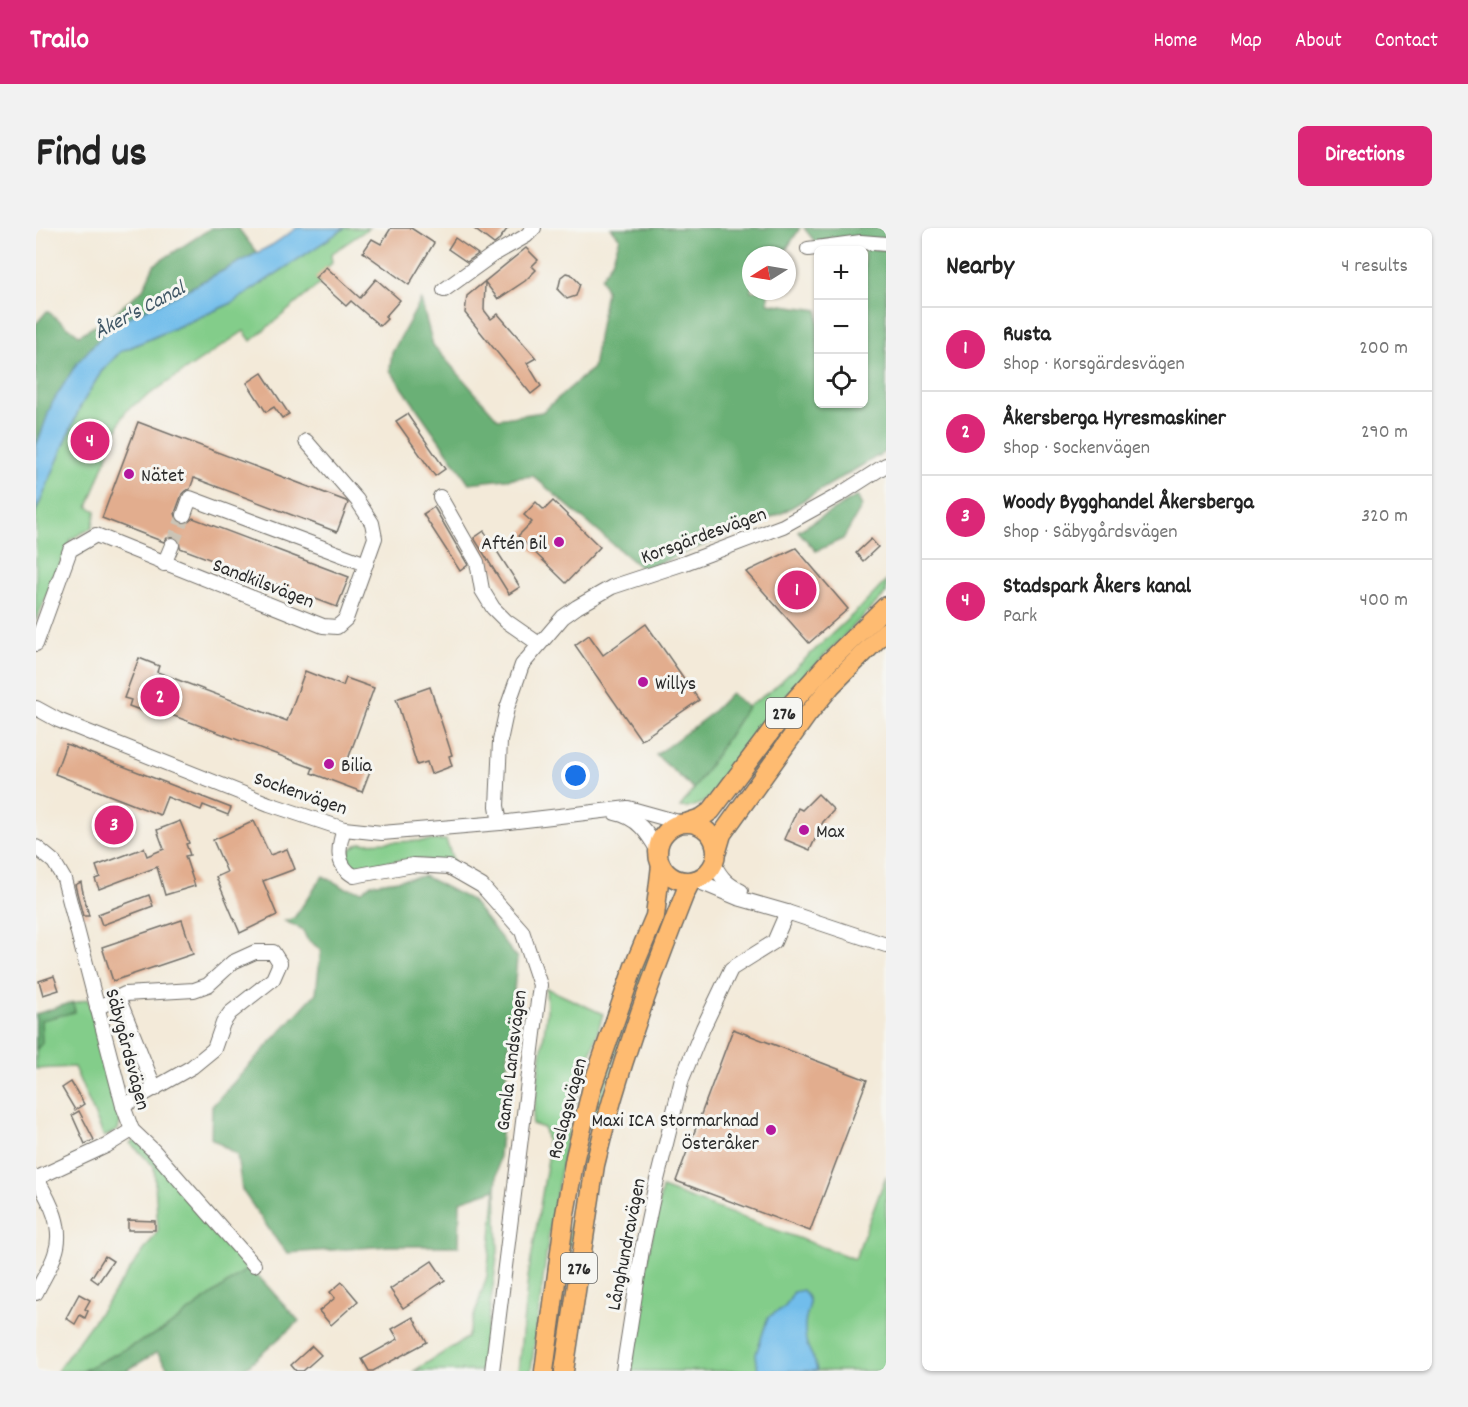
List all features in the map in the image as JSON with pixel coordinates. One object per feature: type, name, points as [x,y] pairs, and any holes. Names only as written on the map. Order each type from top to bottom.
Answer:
[{"type":"main road","name":"276","points":[[686,822],[701,818],[711,811],[793,702],[828,663],[886,606]]},
{"type":"main road","name":"276","points":[[716,858],[722,834],[808,714],[831,686],[886,631]]},
{"type":"main road","points":[[686,822],[706,829],[714,839],[716,858],[706,874],[693,881],[676,879],[664,870],[659,858],[665,832],[686,822]]},
{"type":"main road","name":"Roslagsvägen","points":[[544,1371],[575,1157],[592,1087],[634,966],[655,915],[659,858]]},
{"type":"main road","name":"276","points":[[564,1371],[595,1165],[605,1122],[652,977],[685,893],[693,881]]},
{"type":"street","points":[[444,290],[490,256],[526,236],[534,228]]},
{"type":"street","points":[[808,249],[861,242],[886,244]]},
{"type":"street","name":"Sandkilsvägen","points":[[36,644],[70,550],[96,535],[323,626],[338,627],[346,619],[375,538],[372,523],[357,500],[306,441]]},
{"type":"street","name":"Korsgärdesvägen","points":[[500,823],[497,806],[498,763],[507,708],[522,665],[563,617],[612,587],[685,563],[783,526],[839,495],[886,465]]},
{"type":"street","points":[[440,497],[477,562],[482,590],[493,608],[506,621],[539,644]]},
{"type":"street","points":[[184,514],[190,498],[366,564]]},
{"type":"street","points":[[164,564],[172,545]]},
{"type":"street","name":"Sockenvägen","points":[[36,708],[58,720],[269,804],[344,829],[382,833],[500,823],[628,808],[663,819],[686,822]]},
{"type":"street","name":"Sockenvägen","points":[[604,811],[624,815],[639,823],[659,858]]},
{"type":"street","name":"Gamla Landsvägen","points":[[344,829],[339,858],[346,872],[354,876],[413,865],[449,867],[482,886],[522,931],[540,986],[492,1371]]},
{"type":"street","name":"Säbygårdsvägen","points":[[36,847],[54,862],[64,879],[123,1106],[132,1130],[154,1151],[254,1265]]},
{"type":"street","points":[[716,858],[720,875],[730,886],[787,912]]},
{"type":"street","points":[[693,881],[738,898],[886,945]]},
{"type":"street","name":"Långhundravägen","points":[[623,1371],[642,1250],[682,1079],[731,969],[774,942],[787,912]]},
{"type":"street","points":[[98,1008],[126,994],[194,990],[208,985],[233,962],[255,952],[273,952],[280,963],[273,979],[230,1012],[223,1023],[214,1048],[192,1067],[123,1106]]},
{"type":"street","points":[[118,997],[155,1089]]},
{"type":"street","points":[[36,1293],[56,1253],[58,1234],[54,1212],[36,1178],[106,1146],[132,1130]]},
{"type":"green space","points":[[211,228],[238,228],[257,253],[175,296],[112,325],[36,447],[36,324],[47,311],[79,335],[111,316],[143,289],[154,265]]},
{"type":"green space","points":[[345,228],[369,228],[331,254],[332,263],[316,278],[321,283],[251,341],[244,331],[128,409],[122,417],[88,507],[96,511],[92,528],[71,539],[36,621],[36,512],[80,407],[101,372],[120,352],[232,303]]},
{"type":"green space","points":[[611,228],[800,228],[789,246],[742,246],[742,300],[768,300],[768,303],[814,309],[814,408],[868,408],[868,248],[886,249],[886,451],[782,513],[643,570],[533,476],[469,483],[390,370],[392,353],[421,300],[433,345],[498,419],[542,412],[593,368],[606,290],[601,278],[612,261],[620,238]]},
{"type":"green space","points":[[804,228],[886,228],[886,239],[816,243]]},
{"type":"green space","points":[[857,496],[862,506],[843,539],[816,551],[798,531]]},
{"type":"green space","points":[[886,581],[886,593],[788,693],[742,751],[716,792],[703,803],[688,808],[680,807],[747,707],[773,689]]},
{"type":"green space","points":[[731,693],[747,707],[694,789],[656,755],[708,716]]},
{"type":"green space","points":[[446,840],[454,863],[404,860],[354,868],[348,857],[352,848],[360,843]]},
{"type":"green space","points":[[323,876],[345,888],[362,891],[371,884],[424,876],[471,900],[517,958],[496,1189],[460,1201],[459,1246],[389,1246],[288,1253],[242,1190],[237,1155],[211,1138],[212,1106],[316,993],[321,950],[307,939],[302,929],[285,921],[294,918]]},
{"type":"green space","points":[[655,942],[598,1114],[574,1222],[554,1371],[550,1371],[572,1208],[606,1063],[643,965]]},
{"type":"green space","points":[[546,988],[603,1014],[570,1123],[550,1227],[531,1371],[518,1371],[528,1277],[549,1153],[544,1128],[532,1124],[547,1011]]},
{"type":"green space","points":[[88,999],[121,1119],[118,1130],[104,1137],[74,1067],[36,1069],[36,1014]]},
{"type":"green space","points":[[73,1002],[75,1012],[41,1020],[42,1043],[36,1050],[36,1014]]},
{"type":"green space","points":[[138,1140],[250,1267],[165,1329],[82,1371],[57,1371],[158,1231],[154,1166],[130,1143]]},
{"type":"green space","points":[[886,1176],[886,1371],[631,1371],[645,1271],[662,1188],[855,1259]]},
{"type":"green space","points":[[496,1189],[498,1251],[481,1371],[414,1371],[467,1338],[487,1276]]},
{"type":"green space","points":[[250,1267],[299,1321],[242,1371],[170,1371],[157,1352],[126,1371],[82,1371],[165,1329]]},
{"type":"water","points":[[297,228],[345,228],[232,303],[120,352],[101,372],[80,407],[36,512],[36,447],[52,403],[77,363],[112,325],[175,296],[272,245]]},
{"type":"water","points":[[803,1290],[809,1300],[805,1320],[806,1340],[817,1371],[758,1371],[756,1354],[768,1317],[785,1307],[794,1292]]},
{"type":"building","points":[[391,228],[411,228],[434,243],[409,285],[363,252],[372,239],[381,244]]},
{"type":"building","points":[[473,228],[508,228],[494,244]]},
{"type":"building","points":[[455,238],[478,254],[467,262],[448,249]]},
{"type":"building","points":[[526,248],[538,260],[532,266],[536,270],[525,281],[498,299],[485,282],[484,310],[491,319],[498,314],[536,358],[527,363],[541,386],[531,394],[465,313],[467,296]]},
{"type":"building","points":[[326,267],[360,298],[376,279],[400,300],[380,326],[351,301],[346,306],[315,278]]},
{"type":"building","points":[[566,273],[571,274],[580,284],[576,296],[567,299],[558,290],[561,277]]},
{"type":"building","points":[[262,373],[289,414],[282,418],[274,407],[266,412],[247,383]]},
{"type":"building","points":[[407,414],[445,469],[435,476],[396,421]]},
{"type":"building","points":[[138,422],[346,501],[348,503],[337,532],[194,478],[190,489],[182,494],[175,513],[180,523],[186,524],[193,518],[349,577],[337,607],[180,548],[179,540],[175,537],[167,538],[164,542],[102,518]]},
{"type":"building","name":"Aftén Bil","points":[[553,501],[600,547],[566,583],[518,536],[532,522],[524,515],[536,502],[544,510]]},
{"type":"building","points":[[434,507],[468,565],[460,571],[423,514]]},
{"type":"building","points":[[484,531],[520,587],[509,594],[474,538]]},
{"type":"building","points":[[871,539],[878,547],[863,561],[856,553]]},
{"type":"building","points":[[796,548],[848,609],[809,643],[746,572]]},
{"type":"building","name":"Willys","points":[[646,624],[699,700],[641,740],[575,645],[589,635],[603,655]]},
{"type":"building","points":[[139,658],[159,666],[157,672],[287,721],[305,671],[343,686],[346,678],[374,688],[347,762],[370,771],[362,792],[311,773],[313,768],[158,710],[156,716],[129,706],[131,700],[124,698]]},
{"type":"building","points":[[430,687],[452,755],[449,756],[452,766],[431,774],[427,762],[417,765],[396,699]]},
{"type":"building","points":[[66,744],[231,808],[228,815],[203,805],[201,810],[167,797],[160,815],[55,774]]},
{"type":"building","name":"Max","points":[[818,794],[834,810],[823,822],[810,850],[784,839],[798,808],[802,810]]},
{"type":"building","points":[[180,821],[189,843],[186,844],[190,855],[185,856],[195,886],[165,895],[157,867],[99,889],[95,879],[100,877],[96,866],[144,848],[147,856],[164,849],[157,830]]},
{"type":"building","points":[[254,821],[270,855],[287,849],[295,869],[263,881],[277,915],[240,933],[216,877],[227,872],[213,840]]},
{"type":"building","points":[[81,882],[89,916],[83,916],[75,885]]},
{"type":"building","points":[[149,895],[153,906],[102,925],[98,914]]},
{"type":"building","points":[[182,920],[193,954],[113,981],[102,947]]},
{"type":"building","points":[[54,976],[59,990],[43,995],[39,981]]},
{"type":"building","name":"Maxi ICA Stormarknad Österåker","points":[[733,1029],[867,1080],[810,1231],[676,1181]]},
{"type":"building","points":[[71,1082],[84,1104],[75,1110],[62,1088]]},
{"type":"building","points":[[79,1111],[94,1140],[85,1144],[72,1115]]},
{"type":"building","points":[[128,1220],[155,1221],[155,1230],[128,1230]]},
{"type":"building","points":[[105,1256],[113,1261],[98,1283],[91,1278]]},
{"type":"building","points":[[432,1261],[445,1280],[403,1308],[390,1289]]},
{"type":"building","points":[[342,1282],[358,1301],[331,1325],[319,1311],[335,1298],[330,1292]]},
{"type":"building","points":[[79,1294],[90,1300],[85,1309],[88,1311],[85,1318],[80,1315],[75,1324],[66,1318]]},
{"type":"building","points":[[413,1317],[427,1342],[369,1371],[362,1359],[398,1339],[392,1329]]},
{"type":"building","points":[[312,1346],[321,1355],[303,1371],[296,1371],[291,1365]]},
{"type":"tunnel","points":[[172,545],[184,515]]},
{"type":"place","name":"Stadspark Åkers kanal","points":[[90,441]]},
{"type":"place","name":"Nätet","points":[[129,474]]},
{"type":"place","name":"Aftén Bil","points":[[559,542]]},
{"type":"place","name":"Rusta","points":[[797,590]]},
{"type":"place","name":"Willys","points":[[643,682]]},
{"type":"place","name":"Åkersberga Hyresmaskiner","points":[[160,697]]},
{"type":"place","name":"Bilia","points":[[329,764]]},
{"type":"place","name":"Woody Bygghandel Åkersberga","points":[[114,825]]},
{"type":"place","name":"Max","points":[[804,830]]},
{"type":"place","name":"Maxi ICA Stormarknad Österåker","points":[[771,1130]]},
{"type":"water label","name":"Åker's Canal","points":[[139,309]]}]
